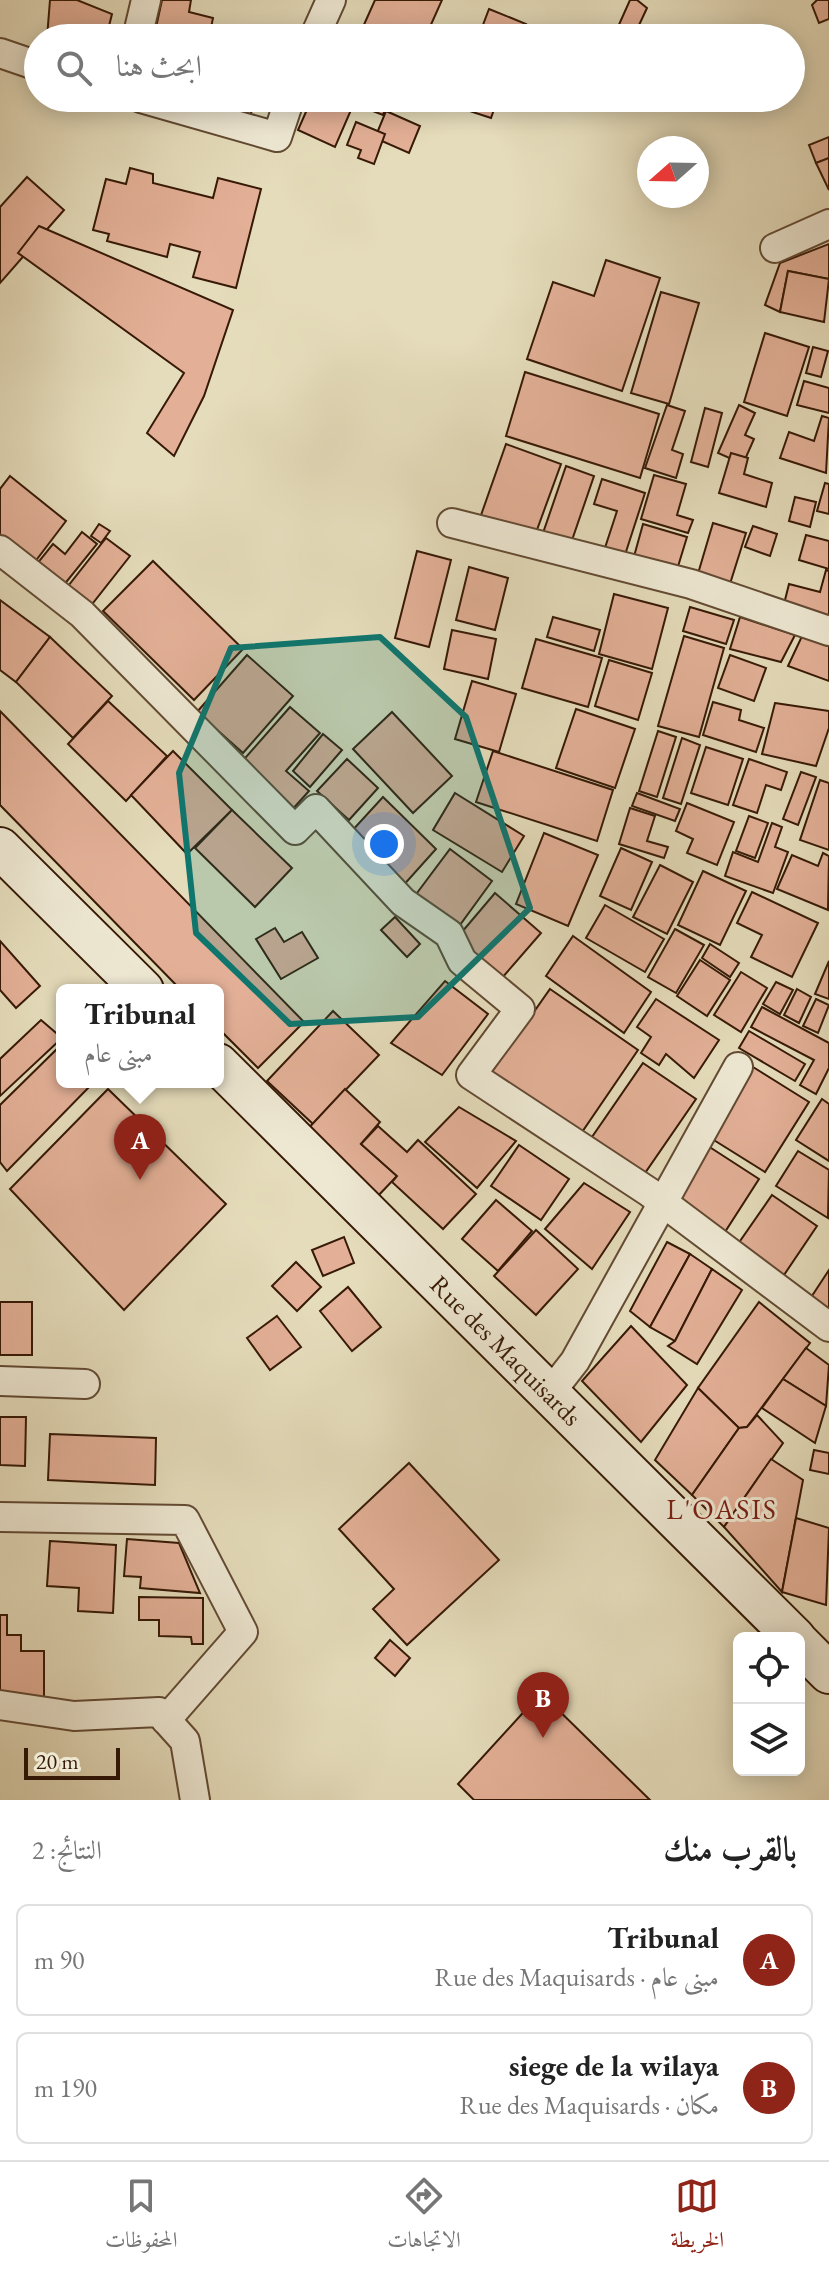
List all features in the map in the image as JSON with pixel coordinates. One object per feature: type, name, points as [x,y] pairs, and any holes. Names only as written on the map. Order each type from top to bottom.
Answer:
[{"type":"main road","points":[[0,848],[137,984]]},
{"type":"main road","name":"Rue des Maquisards","points":[[224,1070],[789,1632]]},
{"type":"main road","points":[[805,1649],[829,1673]]},
{"type":"street","points":[[140,24],[146,0]]},
{"type":"street","points":[[320,24],[331,0]]},
{"type":"street","points":[[0,53],[24,61]]},
{"type":"street","points":[[190,112],[277,137],[285,112]]},
{"type":"street","points":[[775,248],[829,224]]},
{"type":"street","points":[[452,523],[691,584],[829,631]]},
{"type":"street","points":[[0,550],[82,614],[295,830],[316,809],[403,902],[449,934],[462,961],[520,1009],[471,1075],[664,1204],[829,1327]]},
{"type":"street","points":[[550,1393],[575,1361],[738,1067]]},
{"type":"street","points":[[0,1381],[85,1384]]},
{"type":"street","points":[[0,1517],[185,1520],[243,1632],[166,1720]]},
{"type":"street","points":[[0,1705],[74,1716],[159,1712],[185,1741],[195,1800]]},
{"type":"highlighted area","points":[[380,637],[466,717],[530,908],[418,1017],[290,1024],[196,933],[179,773],[231,648]]},
{"type":"building","points":[[50,0],[77,0],[112,14],[110,24],[48,24]]},
{"type":"building","points":[[162,0],[191,0],[189,12],[213,18],[212,24],[157,24]]},
{"type":"building","points":[[375,0],[442,0],[431,24],[364,24]]},
{"type":"building","points":[[630,0],[637,0],[647,8],[640,24],[619,24]]},
{"type":"building","points":[[817,0],[829,0],[829,19],[819,23],[812,5]]},
{"type":"building","points":[[489,9],[526,24],[483,24]]},
{"type":"building","points":[[229,112],[251,112],[250,117]]},
{"type":"building","points":[[306,112],[350,112],[335,147],[298,130]]},
{"type":"building","points":[[386,112],[420,126],[409,153],[375,138]]},
{"type":"building","points":[[473,112],[493,112],[491,118]]},
{"type":"building","points":[[356,122],[385,134],[374,164],[358,158],[361,150],[347,145]]},
{"type":"building","points":[[829,137],[829,158],[816,163],[809,145]]},
{"type":"building","points":[[829,158],[829,190],[816,163]]},
{"type":"building","points":[[130,168],[153,174],[153,183],[213,198],[218,178],[261,189],[236,288],[193,277],[200,252],[170,244],[167,257],[107,241],[109,234],[93,230],[106,179],[126,184]]},
{"type":"building","points":[[27,177],[64,210],[0,283],[0,207]]},
{"type":"building","points":[[39,226],[233,310],[204,396],[174,456],[147,433],[184,373],[18,253]]},
{"type":"building","points":[[829,244],[829,279],[788,271],[780,312],[765,305],[780,263]]},
{"type":"building","points":[[606,260],[660,278],[622,391],[527,359],[553,282],[594,296]]},
{"type":"building","points":[[788,271],[829,279],[824,322],[780,312]]},
{"type":"building","points":[[661,292],[699,303],[669,404],[631,393]]},
{"type":"building","points":[[765,333],[809,347],[787,416],[744,402]]},
{"type":"building","points":[[813,347],[828,351],[821,377],[806,373]]},
{"type":"building","points":[[525,372],[659,414],[640,478],[506,436]]},
{"type":"building","points":[[804,381],[829,388],[829,413],[797,405]]},
{"type":"building","points":[[667,405],[685,411],[672,450],[683,454],[676,478],[645,468]]},
{"type":"building","points":[[739,405],[755,413],[745,435],[754,439],[743,464],[718,453]]},
{"type":"building","points":[[705,408],[722,413],[708,467],[691,462]]},
{"type":"building","points":[[822,416],[829,418],[826,473],[780,458],[789,432],[814,441]]},
{"type":"building","points":[[506,444],[561,464],[534,538],[480,518]]},
{"type":"building","points":[[731,453],[748,458],[744,474],[772,483],[766,507],[719,493]]},
{"type":"building","points":[[566,466],[594,476],[570,546],[542,536]]},
{"type":"building","points":[[654,475],[686,484],[677,515],[693,520],[688,533],[641,519]]},
{"type":"building","points":[[10,476],[66,521],[34,563],[0,537],[0,489]]},
{"type":"building","points":[[602,479],[645,493],[623,561],[603,554],[617,511],[594,504]]},
{"type":"building","points":[[825,483],[829,484],[829,514],[817,511]]},
{"type":"building","points":[[795,497],[816,502],[810,527],[789,521]]},
{"type":"building","points":[[713,523],[746,533],[729,587],[697,577]]},
{"type":"building","points":[[99,524],[110,531],[101,543],[91,536]]},
{"type":"building","points":[[643,524],[687,537],[676,573],[633,560]]},
{"type":"building","points":[[753,526],[777,534],[770,556],[745,547]]},
{"type":"building","points":[[82,532],[97,544],[63,586],[36,565],[53,544],[65,554]]},
{"type":"building","points":[[806,535],[829,541],[829,569],[799,560]]},
{"type":"building","points":[[106,538],[130,556],[89,608],[65,590]]},
{"type":"building","points":[[417,551],[451,560],[429,647],[395,638]]},
{"type":"building","points":[[153,561],[243,649],[194,700],[103,611]]},
{"type":"building","points":[[469,567],[508,578],[495,630],[456,620]]},
{"type":"building","points":[[826,570],[829,571],[829,616],[784,604],[789,584],[820,592]]},
{"type":"building","points":[[614,594],[668,608],[652,669],[599,654]]},
{"type":"building","points":[[0,600],[50,637],[16,682],[0,670]]},
{"type":"building","points":[[690,607],[734,620],[726,644],[683,631]]},
{"type":"building","points":[[553,617],[600,630],[594,651],[547,637]]},
{"type":"building","points":[[740,617],[795,635],[781,662],[730,649]]},
{"type":"building","points":[[452,630],[496,639],[488,679],[444,669]]},
{"type":"building","points":[[803,634],[829,644],[829,681],[788,666]]},
{"type":"building","points":[[684,636],[724,648],[699,737],[658,726]]},
{"type":"building","points":[[50,637],[112,696],[73,738],[16,682]]},
{"type":"building","points":[[536,639],[602,658],[588,707],[522,688]]},
{"type":"building","points":[[247,655],[293,696],[243,753],[197,712]]},
{"type":"building","points":[[730,655],[766,668],[754,701],[718,688]]},
{"type":"building","points":[[609,660],[652,673],[638,720],[595,706]]},
{"type":"building","points":[[472,681],[516,694],[499,752],[455,739]]},
{"type":"building","points":[[108,701],[167,756],[126,801],[68,744]]},
{"type":"building","points":[[713,702],[741,710],[739,720],[764,728],[756,752],[703,735]]},
{"type":"building","points":[[775,703],[829,711],[829,728],[816,766],[762,754]]},
{"type":"building","points":[[290,707],[320,733],[286,771],[309,791],[291,811],[239,765]]},
{"type":"building","points":[[576,709],[635,729],[615,788],[556,768]]},
{"type":"building","points":[[0,711],[304,1022],[258,1068],[224,1034],[224,984],[175,984],[0,805]]},
{"type":"building","points":[[392,712],[452,776],[413,813],[353,749]]},
{"type":"building","points":[[658,731],[676,737],[657,797],[639,791]]},
{"type":"building","points":[[323,734],[342,750],[310,787],[293,771]]},
{"type":"building","points":[[682,738],[700,745],[681,804],[663,798]]},
{"type":"building","points":[[706,747],[743,759],[728,805],[691,793]]},
{"type":"building","points":[[173,751],[232,810],[187,854],[131,795]]},
{"type":"building","points":[[493,751],[613,790],[597,841],[476,802]]},
{"type":"building","points":[[347,759],[378,788],[349,820],[317,791]]},
{"type":"building","points":[[749,759],[787,772],[781,790],[766,785],[757,813],[733,805]]},
{"type":"building","points":[[801,772],[816,777],[798,825],[783,819]]},
{"type":"building","points":[[820,780],[829,783],[829,850],[800,840]]},
{"type":"building","points":[[455,793],[524,836],[502,872],[433,830]]},
{"type":"building","points":[[637,793],[680,809],[675,821],[632,806]]},
{"type":"building","points":[[383,797],[436,849],[401,888],[350,833]]},
{"type":"building","points":[[687,803],[734,822],[717,865],[687,853],[693,839],[676,831]]},
{"type":"building","points":[[630,808],[655,816],[647,841],[668,847],[664,858],[619,844]]},
{"type":"building","points":[[232,810],[292,868],[255,907],[195,848]]},
{"type":"building","points":[[749,816],[768,823],[755,858],[736,851]]},
{"type":"building","points":[[772,823],[782,827],[775,847],[788,852],[773,893],[725,876],[733,852],[758,862]]},
{"type":"building","points":[[544,833],[598,855],[568,926],[516,904]]},
{"type":"building","points":[[621,848],[652,862],[631,910],[600,896]]},
{"type":"building","points":[[450,849],[492,881],[457,929],[414,897]]},
{"type":"building","points":[[823,853],[829,856],[828,910],[777,889],[792,855],[818,866]]},
{"type":"building","points":[[660,865],[693,882],[667,934],[633,917]]},
{"type":"building","points":[[703,871],[746,891],[720,945],[678,925]]},
{"type":"building","points":[[752,892],[818,923],[792,977],[751,957],[762,935],[737,923]]},
{"type":"building","points":[[495,893],[541,933],[502,978],[456,939]]},
{"type":"building","points":[[605,905],[664,939],[645,972],[586,938]]},
{"type":"building","points":[[395,917],[420,944],[407,957],[381,930]]},
{"type":"building","points":[[275,928],[284,942],[302,932],[318,958],[281,979],[256,939]]},
{"type":"building","points":[[675,929],[704,945],[676,993],[648,977]]},
{"type":"building","points":[[573,936],[651,992],[624,1033],[546,976]]},
{"type":"building","points":[[0,941],[40,986],[16,1008],[0,990]]},
{"type":"building","points":[[710,944],[739,963],[730,977],[702,958]]},
{"type":"building","points":[[700,960],[730,980],[707,1016],[677,996]]},
{"type":"building","points":[[829,961],[829,999],[815,994]]},
{"type":"building","points":[[741,972],[767,988],[741,1032],[714,1015]]},
{"type":"building","points":[[445,981],[488,1014],[442,1075],[391,1043]]},
{"type":"building","points":[[776,982],[793,990],[780,1014],[763,1004]]},
{"type":"building","points":[[550,989],[638,1050],[580,1135],[491,1073]]},
{"type":"building","points":[[797,989],[811,997],[799,1023],[784,1015]]},
{"type":"building","points":[[656,999],[719,1040],[694,1078],[666,1054],[659,1065],[641,1053],[651,1037],[637,1027]]},
{"type":"building","points":[[816,999],[829,1005],[818,1033],[803,1026]]},
{"type":"building","points":[[762,1007],[829,1043],[829,1068],[816,1094],[800,1085],[814,1060],[751,1027]]},
{"type":"building","points":[[333,1011],[379,1055],[313,1124],[267,1081]]},
{"type":"building","points":[[41,1020],[56,1033],[56,1044],[0,1096],[0,1059]]},
{"type":"building","points":[[749,1031],[805,1064],[795,1081],[739,1048]]},
{"type":"building","points":[[56,1050],[56,1088],[88,1088],[7,1171],[0,1162],[0,1105]]},
{"type":"building","points":[[643,1063],[696,1099],[645,1173],[592,1137]]},
{"type":"building","points":[[753,1067],[809,1102],[765,1172],[709,1137]]},
{"type":"building","points":[[108,1089],[226,1204],[124,1310],[10,1189]]},
{"type":"building","points":[[345,1089],[380,1122],[361,1144],[397,1176],[375,1199],[304,1133]]},
{"type":"building","points":[[822,1099],[829,1104],[829,1161],[796,1140]]},
{"type":"building","points":[[459,1107],[516,1141],[477,1188],[425,1142]]},
{"type":"building","points":[[378,1126],[407,1152],[418,1140],[476,1194],[443,1229],[392,1182],[397,1176],[361,1144]]},
{"type":"building","points":[[519,1145],[569,1179],[541,1220],[491,1186]]},
{"type":"building","points":[[708,1146],[759,1179],[723,1235],[672,1202]]},
{"type":"building","points":[[798,1151],[829,1170],[828,1218],[776,1186]]},
{"type":"building","points":[[584,1183],[630,1212],[592,1269],[545,1229]]},
{"type":"building","points":[[772,1195],[817,1226],[784,1275],[738,1244]]},
{"type":"building","points":[[496,1200],[532,1231],[498,1271],[462,1239]]},
{"type":"building","points":[[536,1230],[578,1269],[536,1315],[494,1276]]},
{"type":"building","points":[[344,1237],[354,1263],[323,1276],[312,1250]]},
{"type":"building","points":[[667,1242],[690,1254],[650,1327],[630,1311]]},
{"type":"building","points":[[690,1254],[712,1269],[675,1341],[650,1327]]},
{"type":"building","points":[[296,1262],[321,1287],[297,1311],[272,1286]]},
{"type":"building","points":[[712,1269],[742,1290],[697,1364],[668,1346],[675,1341]]},
{"type":"building","points":[[829,1270],[829,1316],[808,1302]]},
{"type":"building","points":[[348,1287],[381,1327],[352,1351],[320,1311]]},
{"type":"building","points":[[0,1302],[32,1302],[32,1355],[0,1355]]},
{"type":"building","points":[[759,1302],[810,1343],[747,1427],[739,1428],[698,1388]]},
{"type":"building","points":[[277,1316],[301,1347],[270,1370],[247,1338]]},
{"type":"building","points":[[631,1326],[687,1385],[641,1442],[582,1381]]},
{"type":"building","points":[[806,1348],[829,1365],[826,1406],[783,1379]]},
{"type":"building","points":[[783,1379],[826,1406],[815,1443],[762,1408]]},
{"type":"building","points":[[698,1388],[739,1428],[692,1495],[655,1460]]},
{"type":"building","points":[[757,1415],[783,1443],[724,1527],[692,1495],[739,1428],[747,1427]]},
{"type":"building","points":[[0,1417],[26,1417],[25,1466],[0,1465]]},
{"type":"building","points":[[50,1434],[156,1438],[155,1485],[48,1480]]},
{"type":"building","points":[[814,1450],[829,1453],[829,1474],[810,1470]]},
{"type":"building","points":[[771,1459],[803,1480],[782,1592],[724,1527]]},
{"type":"building","points":[[409,1463],[499,1560],[407,1645],[373,1609],[394,1589],[339,1529]]},
{"type":"building","points":[[796,1518],[829,1528],[826,1605],[782,1592]]},
{"type":"building","points":[[127,1539],[179,1543],[200,1593],[140,1588],[141,1577],[124,1576]]},
{"type":"building","points":[[50,1541],[116,1545],[113,1613],[78,1611],[79,1588],[47,1586]]},
{"type":"building","points":[[139,1597],[203,1598],[203,1644],[192,1644],[191,1637],[159,1636],[159,1620],[139,1620]]},
{"type":"building","points":[[0,1615],[7,1615],[7,1635],[21,1635],[21,1651],[44,1651],[44,1699],[0,1699]]},
{"type":"building","points":[[390,1640],[410,1658],[395,1676],[375,1658]]},
{"type":"building","points":[[541,1693],[650,1800],[474,1800],[458,1784]]},
{"type":"place","name":"Tribunal","points":[[140,1180]]},
{"type":"place","name":"siege de la wilaya","points":[[543,1738]]},
{"type":"district","name":"L'OASIS","points":[[722,1509]]}]
